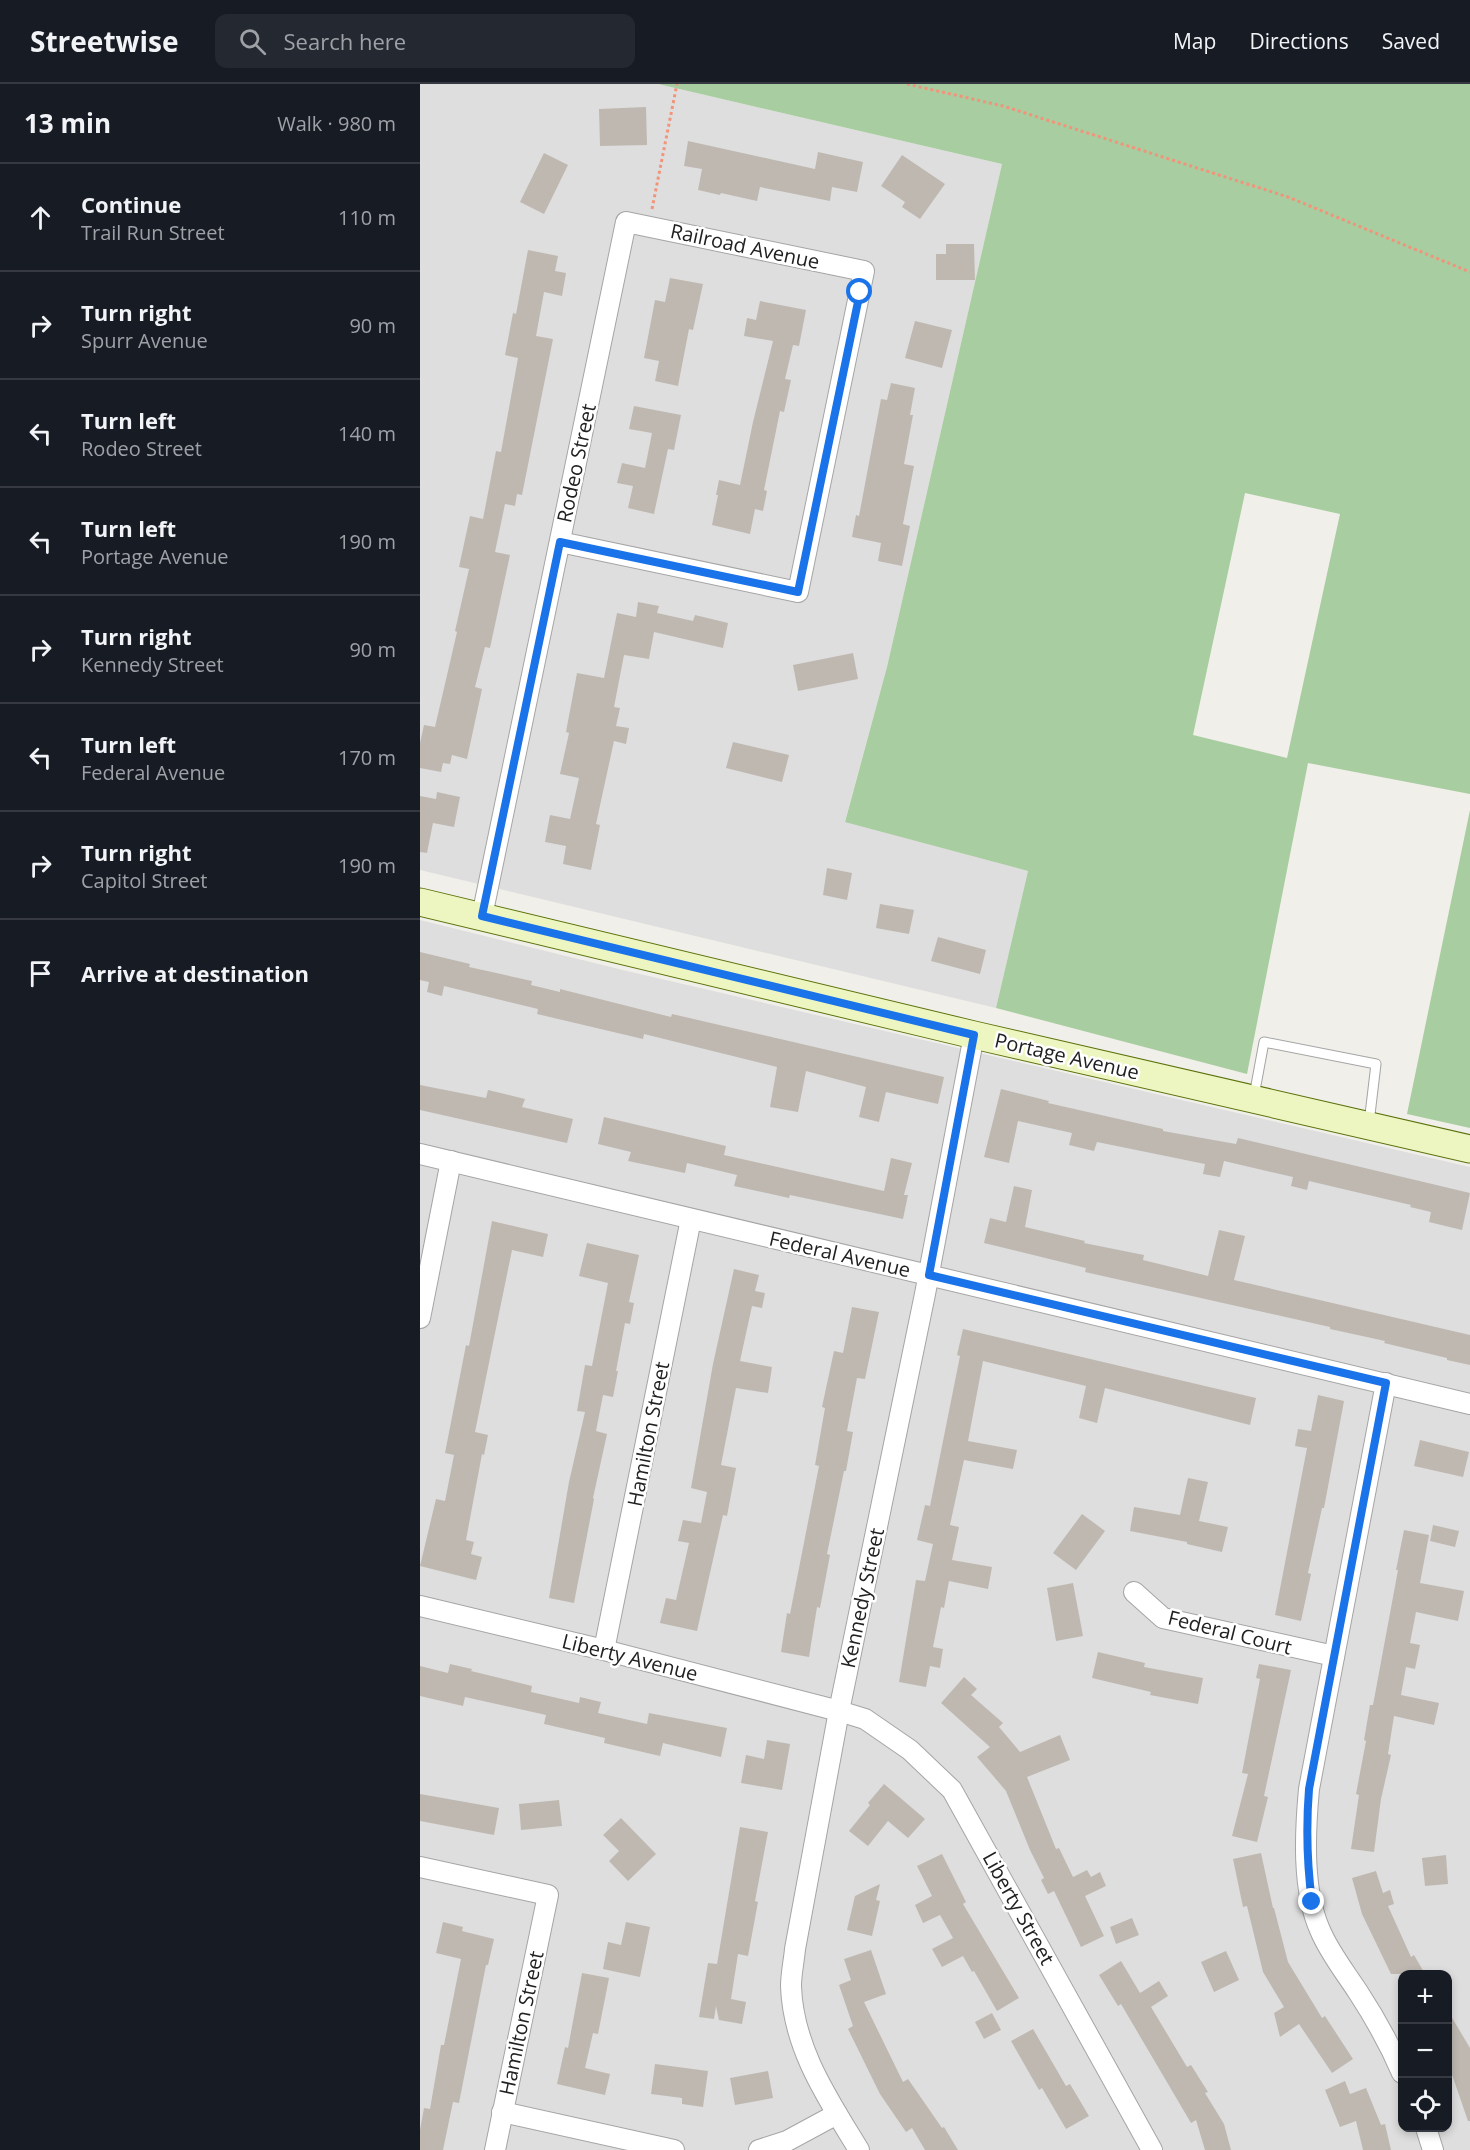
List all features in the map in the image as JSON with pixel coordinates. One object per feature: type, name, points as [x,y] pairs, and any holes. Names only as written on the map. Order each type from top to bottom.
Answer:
[{"type":"street","name":"Railroad Avenue","points":[[560,542],[798,592],[864,271],[626,222]]},
{"type":"street","name":"Rodeo Street","points":[[482,916],[626,222]]},
{"type":"street","name":"Portage Avenue","points":[[420,902],[974,1035],[1470,1149]]},
{"type":"street","name":"Kennedy Street","points":[[859,2150],[810,2067],[794,2018],[791,1984],[795,1949],[839,1711],[929,1275],[974,1035]]},
{"type":"street","name":"Federal Avenue","points":[[420,1154],[1470,1404]]},
{"type":"street","points":[[420,1318],[451,1161]]},
{"type":"street","name":"Hamilton Street","points":[[604,1650],[691,1218]]},
{"type":"street","points":[[1386,1383],[1309,1789],[1306,1823],[1312,1902],[1319,1929],[1376,2023],[1398,2065]]},
{"type":"street","name":"Federal Court","points":[[1134,1592],[1163,1618],[1334,1656]]},
{"type":"street","name":"Liberty Avenue","points":[[420,1606],[604,1650],[839,1711]]},
{"type":"street","name":"Liberty Street","points":[[839,1711],[865,1719],[910,1750],[952,1790],[1152,2150]]},
{"type":"street","name":"Hamilton Street","points":[[420,1867],[548,1895],[495,2150]]},
{"type":"street","points":[[502,2112],[674,2150]]},
{"type":"street","points":[[759,2150],[787,2141],[837,2114]]},
{"type":"street","points":[[1428,2132],[1433,2150]]},
{"type":"lane","points":[[1253,1099],[1264,1042],[1376,1064],[1369,1126]]},
{"type":"path","points":[[648,226],[677,84]]},
{"type":"path","points":[[907,84],[1002,106],[1288,197],[1470,272]]},
{"type":"shaded area","points":[[420,84],[658,84],[1002,164],[887,667],[845,821],[1028,871],[996,1008],[420,870]]},
{"type":"shaded area","points":[[420,920],[627,971],[1470,1167],[1470,2150],[420,2150]]},
{"type":"green space","points":[[658,84],[1470,84],[1470,794],[1308,763],[1247,1074],[996,1008],[1028,871],[845,822],[887,667],[1002,164]],"holes":[[[1245,493],[1340,514],[1287,758],[1193,735]]]},
{"type":"green space","points":[[1470,810],[1470,1128],[1407,1114]]},
{"type":"building","points":[[646,107],[647,145],[600,146],[599,109]]},
{"type":"building","points":[[688,141],[815,169],[818,152],[863,162],[857,192],[832,187],[830,201],[760,187],[757,201],[698,190],[702,169],[684,166]]},
{"type":"building","points":[[544,153],[568,165],[544,214],[520,202]]},
{"type":"building","points":[[902,155],[945,184],[920,219],[902,207],[905,202],[881,186]]},
{"type":"building","points":[[946,244],[974,244],[975,280],[936,280],[936,254],[946,254]]},
{"type":"building","points":[[528,250],[558,256],[555,271],[566,273],[562,296],[544,292],[536,336],[553,339],[522,495],[517,494],[515,506],[505,504],[495,552],[510,555],[490,648],[485,647],[475,687],[482,689],[467,759],[452,755],[450,764],[443,763],[441,772],[420,768],[420,743],[424,725],[435,727],[457,632],[455,631],[469,569],[459,567],[470,516],[483,519],[496,451],[501,452],[518,358],[505,355],[513,313],[516,314]]},
{"type":"building","points":[[670,278],[703,284],[693,330],[689,329],[678,386],[655,381],[659,361],[644,358],[655,300],[665,302]]},
{"type":"building","points":[[760,301],[806,310],[799,346],[793,345],[785,379],[791,380],[784,412],[780,411],[764,490],[767,491],[763,511],[755,509],[750,534],[712,525],[719,480],[740,485],[773,341],[744,336],[747,318],[756,320]]},
{"type":"building","points":[[915,321],[952,330],[942,368],[905,358]]},
{"type":"building","points":[[891,383],[915,388],[910,415],[913,415],[904,464],[914,466],[903,524],[910,526],[902,566],[878,561],[881,543],[852,537],[856,515],[859,516],[881,399],[887,400]]},
{"type":"building","points":[[634,406],[681,415],[674,450],[668,449],[654,514],[628,508],[633,486],[617,483],[622,463],[645,468],[652,433],[629,429]]},
{"type":"building","points":[[638,602],[659,606],[657,613],[693,621],[695,615],[728,623],[723,648],[654,632],[649,659],[624,655],[614,707],[620,708],[616,726],[629,728],[626,744],[614,741],[596,824],[600,825],[591,870],[563,864],[566,846],[545,842],[550,815],[570,819],[579,778],[560,774],[569,733],[566,732],[577,673],[604,678],[617,613],[636,617]]},
{"type":"building","points":[[853,653],[858,679],[798,691],[793,665]]},
{"type":"building","points":[[733,742],[789,755],[782,782],[726,768]]},
{"type":"building","points":[[437,792],[460,797],[454,827],[433,823],[427,853],[420,852],[420,796],[436,799]]},
{"type":"building","points":[[827,868],[852,873],[847,900],[823,895]]},
{"type":"building","points":[[880,904],[914,910],[909,934],[876,928]]},
{"type":"building","points":[[938,937],[986,950],[980,974],[931,961]]},
{"type":"building","points":[[420,952],[470,964],[469,967],[532,981],[531,985],[560,992],[560,989],[671,1017],[672,1014],[944,1077],[938,1104],[886,1092],[879,1122],[859,1117],[866,1087],[806,1071],[798,1112],[770,1107],[777,1067],[644,1034],[643,1039],[537,1014],[538,1009],[444,986],[442,996],[427,992],[429,982],[420,980]]},
{"type":"building","points":[[420,1085],[486,1098],[488,1090],[525,1099],[522,1107],[573,1119],[567,1143],[420,1110]]},
{"type":"building","points":[[1001,1089],[1049,1101],[1048,1103],[1163,1129],[1163,1131],[1236,1144],[1238,1138],[1470,1193],[1462,1230],[1429,1222],[1431,1212],[1410,1207],[1411,1205],[1309,1181],[1307,1190],[1291,1186],[1293,1177],[1224,1161],[1220,1177],[1203,1174],[1205,1164],[1097,1142],[1094,1151],[1069,1145],[1072,1133],[1018,1121],[1009,1163],[984,1157]]},
{"type":"building","points":[[604,1117],[726,1146],[724,1155],[884,1191],[891,1158],[912,1163],[904,1195],[908,1195],[903,1219],[790,1195],[789,1198],[734,1186],[737,1175],[687,1163],[685,1173],[628,1161],[631,1152],[598,1144]]},
{"type":"building","points":[[1014,1186],[1032,1190],[1025,1227],[1085,1241],[1084,1243],[1144,1255],[1143,1260],[1208,1276],[1219,1230],[1245,1236],[1234,1280],[1470,1335],[1470,1365],[1384,1343],[1385,1341],[1330,1329],[1330,1327],[1085,1272],[1086,1268],[984,1243],[990,1218],[1006,1222]]},
{"type":"building","points":[[492,1221],[548,1234],[543,1257],[512,1250],[475,1432],[488,1435],[484,1455],[482,1454],[466,1540],[474,1542],[471,1554],[482,1557],[476,1580],[420,1566],[436,1499],[445,1501],[454,1455],[445,1453],[466,1345],[469,1346]]},
{"type":"building","points":[[587,1243],[639,1255],[629,1302],[634,1303],[630,1324],[625,1323],[613,1397],[603,1395],[596,1431],[607,1434],[574,1603],[549,1598],[569,1482],[585,1412],[577,1411],[585,1365],[592,1366],[608,1283],[579,1276]]},
{"type":"building","points":[[734,1269],[759,1275],[755,1291],[765,1293],[762,1308],[752,1306],[740,1361],[772,1367],[768,1393],[736,1388],[721,1465],[736,1468],[727,1516],[723,1515],[697,1631],[660,1623],[666,1598],[676,1600],[689,1543],[678,1541],[683,1520],[701,1523],[707,1492],[691,1488],[713,1364]]},
{"type":"building","points":[[852,1307],[879,1312],[865,1379],[857,1378],[847,1431],[853,1432],[827,1554],[830,1555],[820,1608],[817,1607],[809,1657],[781,1652],[787,1613],[790,1614],[819,1466],[815,1465],[825,1408],[822,1407],[834,1351],[843,1353]]},
{"type":"building","points":[[963,1329],[1256,1398],[1250,1425],[1105,1388],[1097,1423],[1079,1418],[1086,1386],[983,1361],[968,1441],[1017,1450],[1013,1469],[964,1460],[950,1525],[959,1527],[952,1560],[992,1567],[988,1589],[949,1581],[933,1647],[943,1649],[940,1668],[930,1666],[926,1687],[899,1682],[916,1580],[925,1581],[933,1544],[917,1540],[925,1505],[930,1506],[960,1356],[957,1355]]},
{"type":"building","points":[[1318,1395],[1344,1401],[1324,1508],[1322,1508],[1308,1573],[1311,1574],[1301,1621],[1275,1615],[1307,1448],[1295,1446],[1298,1429],[1311,1431]]},
{"type":"building","points":[[1420,1440],[1469,1452],[1463,1477],[1414,1466]]},
{"type":"building","points":[[1188,1478],[1208,1482],[1199,1521],[1228,1527],[1222,1552],[1187,1544],[1187,1542],[1130,1531],[1134,1507],[1180,1515]]},
{"type":"building","points":[[1082,1514],[1105,1531],[1076,1570],[1053,1553]]},
{"type":"building","points":[[1433,1525],[1459,1531],[1455,1547],[1430,1541]]},
{"type":"building","points":[[1404,1530],[1429,1535],[1420,1583],[1464,1591],[1458,1621],[1416,1612],[1410,1643],[1420,1645],[1415,1669],[1406,1667],[1401,1695],[1439,1703],[1434,1725],[1394,1716],[1388,1754],[1391,1755],[1381,1799],[1374,1852],[1351,1849],[1359,1795],[1356,1794],[1370,1705],[1373,1705]]},
{"type":"building","points":[[1073,1583],[1083,1636],[1056,1641],[1047,1588]]},
{"type":"building","points":[[1098,1652],[1145,1663],[1144,1667],[1203,1678],[1198,1704],[1150,1695],[1151,1692],[1092,1678]]},
{"type":"building","points":[[450,1664],[532,1686],[531,1692],[579,1703],[580,1697],[601,1702],[598,1713],[647,1724],[649,1713],[727,1728],[721,1757],[663,1743],[660,1756],[604,1743],[605,1738],[544,1724],[546,1715],[465,1697],[463,1706],[420,1696],[420,1666],[448,1673]]},
{"type":"building","points":[[1259,1664],[1291,1670],[1264,1796],[1268,1797],[1257,1842],[1232,1836],[1248,1774],[1242,1773],[1260,1679],[1256,1678]]},
{"type":"building","points":[[964,1677],[977,1689],[971,1695],[1003,1723],[999,1727],[1020,1752],[1060,1735],[1070,1760],[1027,1777],[1056,1849],[1059,1848],[1073,1877],[1087,1870],[1091,1877],[1100,1872],[1106,1886],[1085,1896],[1104,1936],[1081,1947],[1054,1891],[1048,1894],[1041,1880],[1044,1878],[1006,1791],[977,1757],[990,1747],[941,1703]]},
{"type":"building","points":[[767,1740],[790,1744],[782,1790],[741,1783],[746,1755],[764,1759]]},
{"type":"building","points":[[884,1784],[925,1819],[908,1838],[888,1821],[868,1846],[849,1831]]},
{"type":"building","points":[[420,1794],[499,1808],[494,1835],[420,1821]]},
{"type":"building","points":[[559,1800],[562,1826],[521,1830],[519,1804]]},
{"type":"building","points":[[621,1818],[656,1854],[628,1881],[609,1861],[619,1851],[603,1835]]},
{"type":"building","points":[[740,1827],[768,1832],[755,1901],[758,1902],[748,1956],[738,1954],[731,1999],[746,2002],[742,2024],[719,2020],[716,2006],[714,2019],[699,2017],[708,1963],[717,1964]]},
{"type":"building","points":[[1261,1853],[1288,1962],[1322,2018],[1325,2016],[1353,2059],[1332,2073],[1299,2024],[1280,2037],[1274,2013],[1284,2007],[1263,1972],[1247,1906],[1243,1907],[1233,1859]]},
{"type":"building","points":[[942,1854],[966,1902],[963,1904],[1019,1998],[997,2011],[963,1956],[942,1967],[932,1949],[953,1938],[940,1915],[923,1923],[915,1905],[932,1896],[917,1866]]},
{"type":"building","points":[[1446,1855],[1448,1884],[1425,1886],[1422,1858]]},
{"type":"building","points":[[1376,1871],[1383,1893],[1390,1890],[1394,1904],[1388,1906],[1411,1957],[1414,1955],[1423,1970],[1398,1970],[1398,1974],[1391,1974],[1362,1914],[1352,1878]]},
{"type":"building","points":[[880,1884],[876,1900],[880,1901],[872,1936],[847,1930],[855,1896]]},
{"type":"building","points":[[1132,1918],[1139,1935],[1116,1944],[1110,1927]]},
{"type":"building","points":[[443,1922],[463,1927],[462,1931],[494,1939],[488,1965],[486,1965],[459,2103],[453,2102],[443,2150],[420,2150],[420,2130],[424,2108],[430,2109],[441,2045],[444,2045],[461,1959],[436,1953]]},
{"type":"building","points":[[626,1922],[650,1927],[640,1977],[603,1969],[608,1942],[621,1945]]},
{"type":"building","points":[[871,1950],[886,1994],[864,2002],[903,2082],[908,2079],[958,2150],[925,2150],[912,2128],[906,2132],[880,2094],[848,2029],[853,2026],[839,1985],[851,1980],[844,1959]]},
{"type":"building","points":[[1226,1951],[1239,1980],[1214,1992],[1201,1962]]},
{"type":"building","points":[[1121,1961],[1140,1993],[1159,1981],[1168,1996],[1151,2007],[1187,2067],[1191,2065],[1208,2092],[1205,2093],[1224,2124],[1231,2150],[1205,2150],[1196,2120],[1191,2123],[1121,2004],[1118,2006],[1099,1975]]},
{"type":"building","points":[[582,1973],[609,1978],[598,2034],[593,2033],[585,2068],[610,2074],[605,2095],[557,2084],[565,2047],[568,2048]]},
{"type":"building","points":[[992,2013],[1001,2030],[984,2039],[975,2022]]},
{"type":"building","points":[[1452,2018],[1470,2048],[1470,2121],[1468,2121],[1452,2075]]},
{"type":"building","points":[[1033,2029],[1066,2086],[1070,2084],[1089,2116],[1066,2129],[1042,2088],[1039,2090],[1011,2041]]},
{"type":"building","points":[[655,2064],[708,2071],[703,2107],[682,2104],[682,2098],[651,2094]]},
{"type":"building","points":[[768,2071],[773,2098],[735,2105],[730,2078]]},
{"type":"building","points":[[1345,2081],[1350,2094],[1366,2088],[1381,2125],[1385,2124],[1391,2150],[1363,2150],[1356,2121],[1340,2127],[1325,2090]]},
{"type":"route","points":[[860,292],[798,592],[560,542],[482,916],[974,1035],[929,1275],[1386,1383],[1309,1789],[1306,1823],[1307,1866],[1312,1902]]}]
